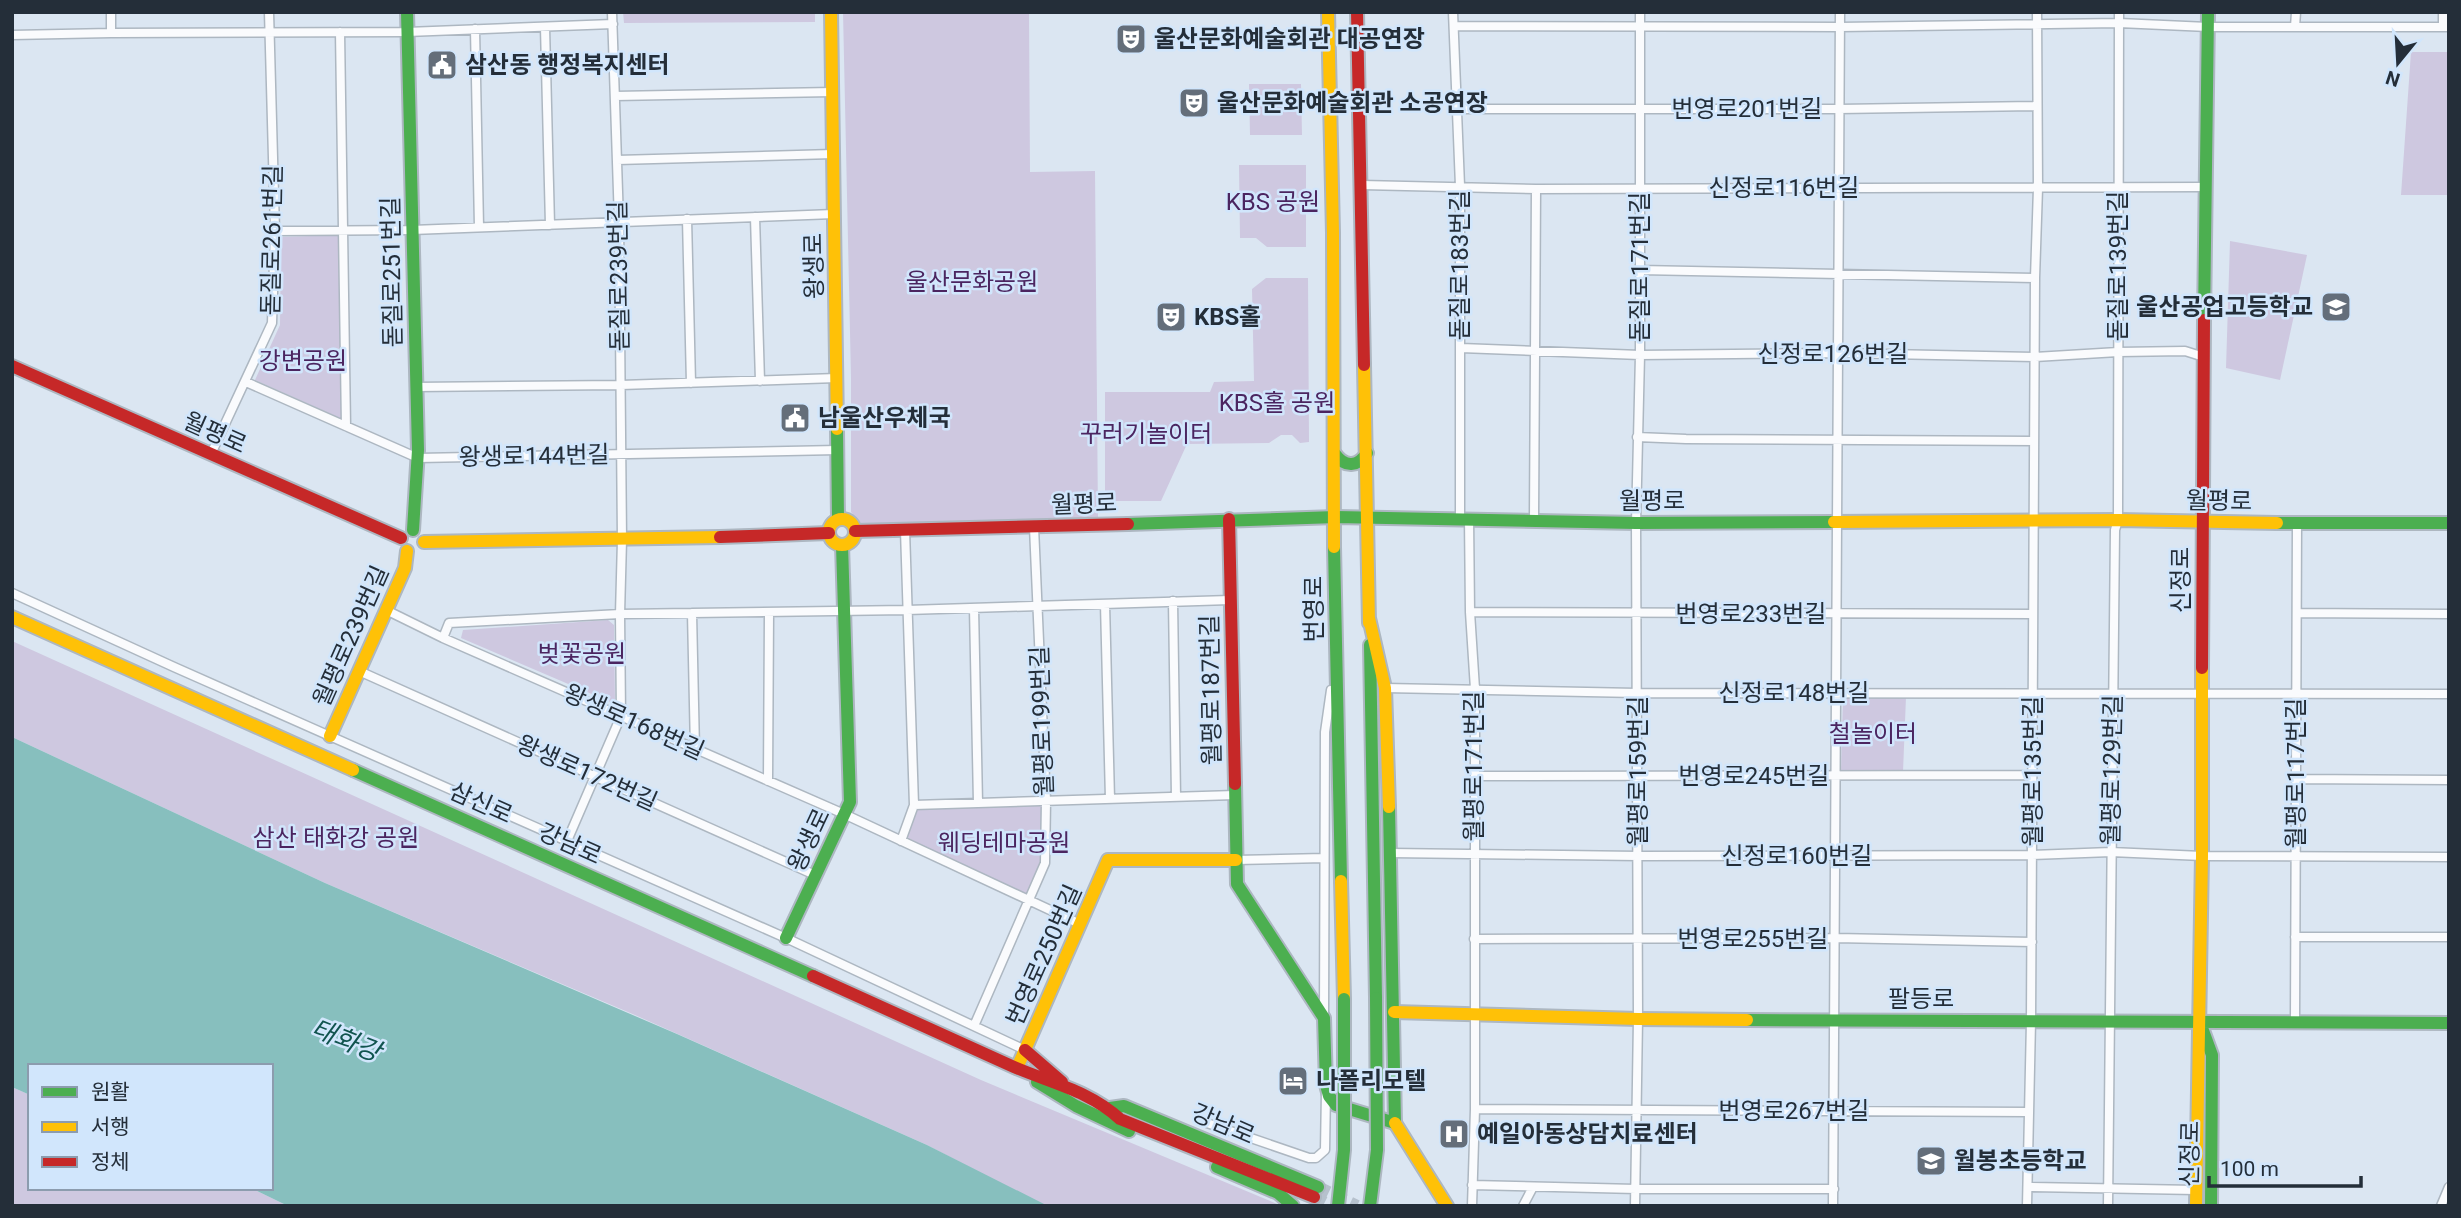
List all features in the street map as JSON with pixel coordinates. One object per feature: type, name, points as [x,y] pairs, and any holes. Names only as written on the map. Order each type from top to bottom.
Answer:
[{"type":"main road","name":"돋질로251번길","points":[[407,12],[418,458],[413,530]]},
{"type":"main road","name":"왕생로","points":[[831,12],[838,519]]},
{"type":"main road","name":"번영로","points":[[1328,12],[1336,517],[1335,663],[1344,999],[1344,1150],[1338,1206]]},
{"type":"main road","points":[[1357,12],[1376,998],[1377,1150],[1370,1206]]},
{"type":"main road","name":"신정로","points":[[2196,1206],[2202,856],[2202,523],[2208,12]]},
{"type":"main road","name":"월평로","points":[[12,366],[401,538]]},
{"type":"main road","points":[[1335,454],[1344,464],[1351,466],[1363,460],[1367,453]]},
{"type":"main road","name":"월평로","points":[[855,531],[1336,517],[1465,517],[1636,523],[2034,520],[2449,523]]},
{"type":"main road","points":[[838,519],[848,521],[855,531],[853,539],[842,545],[834,543],[828,533],[831,524],[838,519]]},
{"type":"main road","name":"월평로187번길","points":[[1229,519],[1236,860]]},
{"type":"main road","points":[[413,530],[420,533],[424,542],[420,550],[407,551],[401,538],[406,532],[413,530]]},
{"type":"main road","points":[[424,542],[622,540],[828,533]]},
{"type":"main road","name":"왕생로","points":[[786,938],[850,802],[842,545]]},
{"type":"main road","name":"월평로239번길","points":[[330,736],[405,568],[407,551]]},
{"type":"main road","name":"강남로","points":[[12,617],[1017,1068],[1110,1108],[1124,1106],[1316,1192]]},
{"type":"main road","points":[[1369,618],[1385,688],[1391,853],[1395,1123],[1447,1206]]},
{"type":"main road","name":"번영로250번길","points":[[1017,1068],[1108,860],[1236,860]]},
{"type":"main road","points":[[1236,860],[1237,884],[1324,1018],[1326,1085],[1329,1096],[1336,1105],[1395,1123]]},
{"type":"main road","name":"팔등로","points":[[1394,1012],[1639,1019],[2449,1023]]},
{"type":"main road","name":"신정로","points":[[2200,1022],[2212,1055],[2211,1206]]},
{"type":"main road","points":[[1025,1050],[1056,1078],[1082,1095]]},
{"type":"main road","points":[[2197,1094],[2199,1073],[2204,1066],[2210,1073],[2212,1094]]},
{"type":"main road","points":[[1017,1068],[1065,1100],[1112,1124],[1278,1193],[1293,1206]]},
{"type":"main road","points":[[1437,1206],[1438,1192]]},
{"type":"street","points":[[111,12],[111,33]]},
{"type":"street","name":"돋질로261번길","points":[[211,454],[272,323],[275,231],[269,12]]},
{"type":"street","name":"돋질로239번길","points":[[612,12],[619,222],[621,716]]},
{"type":"street","name":"돋질로183번길","points":[[1453,12],[1461,186],[1465,517]]},
{"type":"street","name":"돋질로171번길","points":[[1636,523],[1640,355],[1640,12]]},
{"type":"street","points":[[1833,1206],[1840,12]]},
{"type":"street","name":"월평로135번길","points":[[2027,1206],[2032,942],[2037,12]]},
{"type":"street","name":"돋질로139번길","points":[[2118,520],[2119,12]]},
{"type":"street","points":[[2295,12],[2295,27]]},
{"type":"street","points":[[1454,26],[1840,27],[2119,23],[2208,27],[2446,27],[2443,12]]},
{"type":"street","points":[[12,35],[408,32],[612,24]]},
{"type":"street","points":[[545,27],[550,225]]},
{"type":"street","points":[[475,29],[480,227]]},
{"type":"street","points":[[340,32],[346,426]]},
{"type":"street","points":[[615,96],[832,92]]},
{"type":"street","name":"번영로201번길","points":[[1457,110],[2037,106]]},
{"type":"street","points":[[617,160],[833,154]]},
{"type":"street","name":"신정로116번길","points":[[1362,185],[1536,189],[2206,187]]},
{"type":"street","points":[[1534,519],[1536,189]]},
{"type":"street","points":[[275,231],[412,230],[834,214]]},
{"type":"street","points":[[755,217],[760,381]]},
{"type":"street","points":[[687,219],[691,383]]},
{"type":"street","points":[[1640,270],[2035,278]]},
{"type":"street","name":"신정로126번길","points":[[1461,348],[1640,355],[1838,353],[2035,357],[2185,351],[2204,356]]},
{"type":"street","points":[[416,387],[621,385],[837,378]]},
{"type":"street","name":"왕생로144번길","points":[[246,382],[418,458],[838,450]]},
{"type":"street","points":[[1637,437],[2034,441]]},
{"type":"street","name":"월평로171번길","points":[[1465,517],[1475,689],[1475,1109],[1472,1206]]},
{"type":"street","name":"월평로129번길","points":[[2108,1206],[2115,530],[2118,520]]},
{"type":"street","name":"월평로159번길","points":[[1635,1206],[1639,1019],[1636,523]]},
{"type":"street","name":"월평로117번길","points":[[2295,1022],[2297,523]]},
{"type":"street","name":"월평로199번길","points":[[974,1026],[1045,863],[1046,801],[1034,527]]},
{"type":"street","points":[[901,841],[914,805],[905,530]]},
{"type":"street","name":"삼신로","points":[[12,593],[786,938],[1025,1050]]},
{"type":"street","points":[[443,638],[449,623],[620,614],[843,612],[1230,600]]},
{"type":"street","points":[[1173,601],[1176,797]]},
{"type":"street","points":[[1105,604],[1110,799]]},
{"type":"street","points":[[974,608],[978,803]]},
{"type":"street","name":"왕생로168번길","points":[[386,610],[443,638],[844,814],[1080,924]]},
{"type":"street","name":"번영로233번길","points":[[1470,612],[2033,614]]},
{"type":"street","points":[[692,613],[695,750]]},
{"type":"street","points":[[768,781],[769,613]]},
{"type":"street","points":[[2297,613],[2449,614]]},
{"type":"street","points":[[1324,1018],[1325,732],[1335,663]]},
{"type":"street","name":"왕생로172번길","points":[[359,671],[815,875]]},
{"type":"street","name":"신정로148번길","points":[[1385,688],[1637,693],[2449,694]]},
{"type":"street","points":[[567,841],[621,716]]},
{"type":"street","name":"번영로245번길","points":[[1475,776],[2032,775]]},
{"type":"street","points":[[2296,779],[2449,780]]},
{"type":"street","points":[[914,805],[1235,795]]},
{"type":"street","name":"신정로160번길","points":[[1391,853],[1837,856],[2111,852],[2202,856],[2449,857]]},
{"type":"street","name":"번영로250번길","points":[[1236,860],[1324,858]]},
{"type":"street","points":[[2295,937],[2449,937]]},
{"type":"street","name":"번영로255번길","points":[[1474,939],[1836,938],[2032,942]]},
{"type":"street","points":[[1207,1123],[1309,1158],[1316,1158],[1325,1150],[1326,1085]]},
{"type":"street","name":"번영로267번길","points":[[1475,1109],[2029,1112]]},
{"type":"street","points":[[1472,1185],[1636,1189],[1833,1189]]},
{"type":"street","points":[[1523,1206],[1533,1187]]},
{"type":"street","name":"신정로","points":[[2028,1187],[2196,1190]]},
{"type":"street","points":[[2441,1206],[2449,1187]]},
{"type":"green space","points":[[623,12],[815,12],[815,22],[624,23]]},
{"type":"green space","name":"울산문화공원","points":[[843,12],[1029,12],[1030,172],[1095,171],[1098,518],[862,524],[851,512],[851,378]]},
{"type":"green space","points":[[2411,52],[2449,52],[2449,195],[2401,195]]},
{"type":"green space","points":[[1249,84],[1301,84],[1302,135],[1250,135]]},
{"type":"green space","name":"KBS 공원","points":[[1239,165],[1306,165],[1306,247],[1267,247],[1256,238],[1240,238]]},
{"type":"green space","name":"강변공원","points":[[339,235],[342,419],[255,380],[280,325],[281,237]]},
{"type":"green space","points":[[2230,241],[2307,255],[2280,380],[2226,368]]},
{"type":"green space","points":[[1266,278],[1308,278],[1309,442],[1300,443],[1292,435],[1281,435],[1269,443],[1187,444],[1161,501],[1105,501],[1105,392],[1210,392],[1214,382],[1254,381],[1252,289]]},
{"type":"green space","name":"벚꽃공원","points":[[608,620],[614,625],[615,704],[461,638],[463,630]]},
{"type":"green space","name":"삼산 태화강 공원","points":[[12,641],[981,1080],[1282,1206],[1044,1206],[927,1145],[635,1015],[325,883],[12,737]]},
{"type":"green space","name":"철놀이터","points":[[1843,697],[1906,697],[1903,772],[1841,771]]},
{"type":"green space","name":"웨딩테마공원","points":[[1046,801],[1045,863],[1029,901],[901,841],[914,805]]},
{"type":"green space","points":[[12,1087],[28,1094],[28,1190],[255,1190],[288,1206],[12,1206]]},
{"type":"water","name":"태화강","points":[[12,737],[325,883],[927,1145],[1048,1206],[288,1206],[255,1190],[273,1190],[273,1064],[28,1064],[28,1094],[12,1087]]},
{"type":"tunnel","points":[[1318,1187],[1357,1206]]},
{"type":"tunnel","points":[[1314,1197],[1332,1206]]},
{"type":"traffic: fast","points":[[407,12],[418,450],[413,530]]},
{"type":"traffic: fast","points":[[2204,320],[2208,12]]},
{"type":"traffic: fast","points":[[837,429],[838,519]]},
{"type":"traffic: fast","points":[[1335,454],[1343,462],[1351,464],[1360,461],[1367,453]]},
{"type":"traffic: fast","points":[[1128,524],[1336,517],[1636,523],[1834,522]]},
{"type":"traffic: fast","points":[[2277,523],[2449,523]]},
{"type":"traffic: fast","points":[[786,938],[850,802],[842,545]]},
{"type":"traffic: fast","points":[[1334,547],[1341,881]]},
{"type":"traffic: fast","points":[[1370,645],[1376,998]]},
{"type":"traffic: fast","points":[[353,770],[813,976]]},
{"type":"traffic: fast","points":[[1235,784],[1237,884],[1324,1018],[1326,1085],[1329,1096],[1336,1105],[1395,1123],[1389,807]]},
{"type":"traffic: fast","points":[[1370,1206],[1377,1150],[1376,998]]},
{"type":"traffic: fast","points":[[1338,1206],[1344,1150],[1344,999]]},
{"type":"traffic: fast","points":[[1747,1020],[2449,1023]]},
{"type":"traffic: fast","points":[[2201,1025],[2212,1055],[2211,1206]]},
{"type":"traffic: fast","points":[[1037,1082],[1076,1106],[1129,1131]]},
{"type":"traffic: fast","points":[[1110,1108],[1124,1106],[1318,1187]]},
{"type":"traffic: fast","points":[[1217,1167],[1278,1193],[1293,1206]]},
{"type":"traffic: slow","points":[[831,12],[837,429]]},
{"type":"traffic: slow","points":[[1328,12],[1333,233],[1334,547]]},
{"type":"traffic: slow","points":[[1364,365],[1369,623]]},
{"type":"traffic: slow","points":[[842,519],[851,523],[855,532],[851,541],[842,545],[833,541],[829,532],[833,523],[842,519]]},
{"type":"traffic: slow","points":[[1834,522],[2118,520],[2277,523]]},
{"type":"traffic: slow","points":[[424,542],[720,537]]},
{"type":"traffic: slow","points":[[330,736],[405,568],[407,551]]},
{"type":"traffic: slow","points":[[12,617],[353,770]]},
{"type":"traffic: slow","points":[[1369,618],[1385,688],[1389,807]]},
{"type":"traffic: slow","points":[[2196,1206],[2202,668]]},
{"type":"traffic: slow","points":[[1017,1068],[1108,860],[1236,860]]},
{"type":"traffic: slow","points":[[1341,881],[1344,999]]},
{"type":"traffic: slow","points":[[1394,1012],[1747,1020]]},
{"type":"traffic: slow","points":[[1395,1123],[1447,1206]]},
{"type":"traffic: jam","points":[[1357,12],[1364,365]]},
{"type":"traffic: jam","points":[[2202,668],[2204,320]]},
{"type":"traffic: jam","points":[[12,366],[401,538]]},
{"type":"traffic: jam","points":[[1229,519],[1235,784]]},
{"type":"traffic: jam","points":[[855,531],[1128,524]]},
{"type":"traffic: jam","points":[[720,537],[829,533]]},
{"type":"traffic: jam","points":[[813,976],[1014,1067],[1083,1094],[1120,1119],[1314,1197]]},
{"type":"traffic: jam","points":[[1025,1050],[1062,1082]]},
{"type":"place","name":"울산문화예술회관 대공연장","points":[[1131,39]]},
{"type":"place","name":"삼산동 행정복지센터","points":[[442,65]]},
{"type":"place","name":"울산문화예술회관 소공연장","points":[[1194,103]]},
{"type":"place","name":"울산공업고등학교","points":[[2336,307]]},
{"type":"place","name":"KBS홀","points":[[1171,317]]},
{"type":"place","name":"남울산우체국","points":[[795,418]]},
{"type":"place","name":"나폴리모텔","points":[[1293,1081]]},
{"type":"place","name":"예일아동상담치료센터","points":[[1454,1134]]},
{"type":"place","name":"월봉초등학교","points":[[1931,1161]]},
{"type":"park label","name":"KBS홀 공원","points":[[1277,403]]},
{"type":"park label","name":"꾸러기놀이터","points":[[1146,434]]}]
